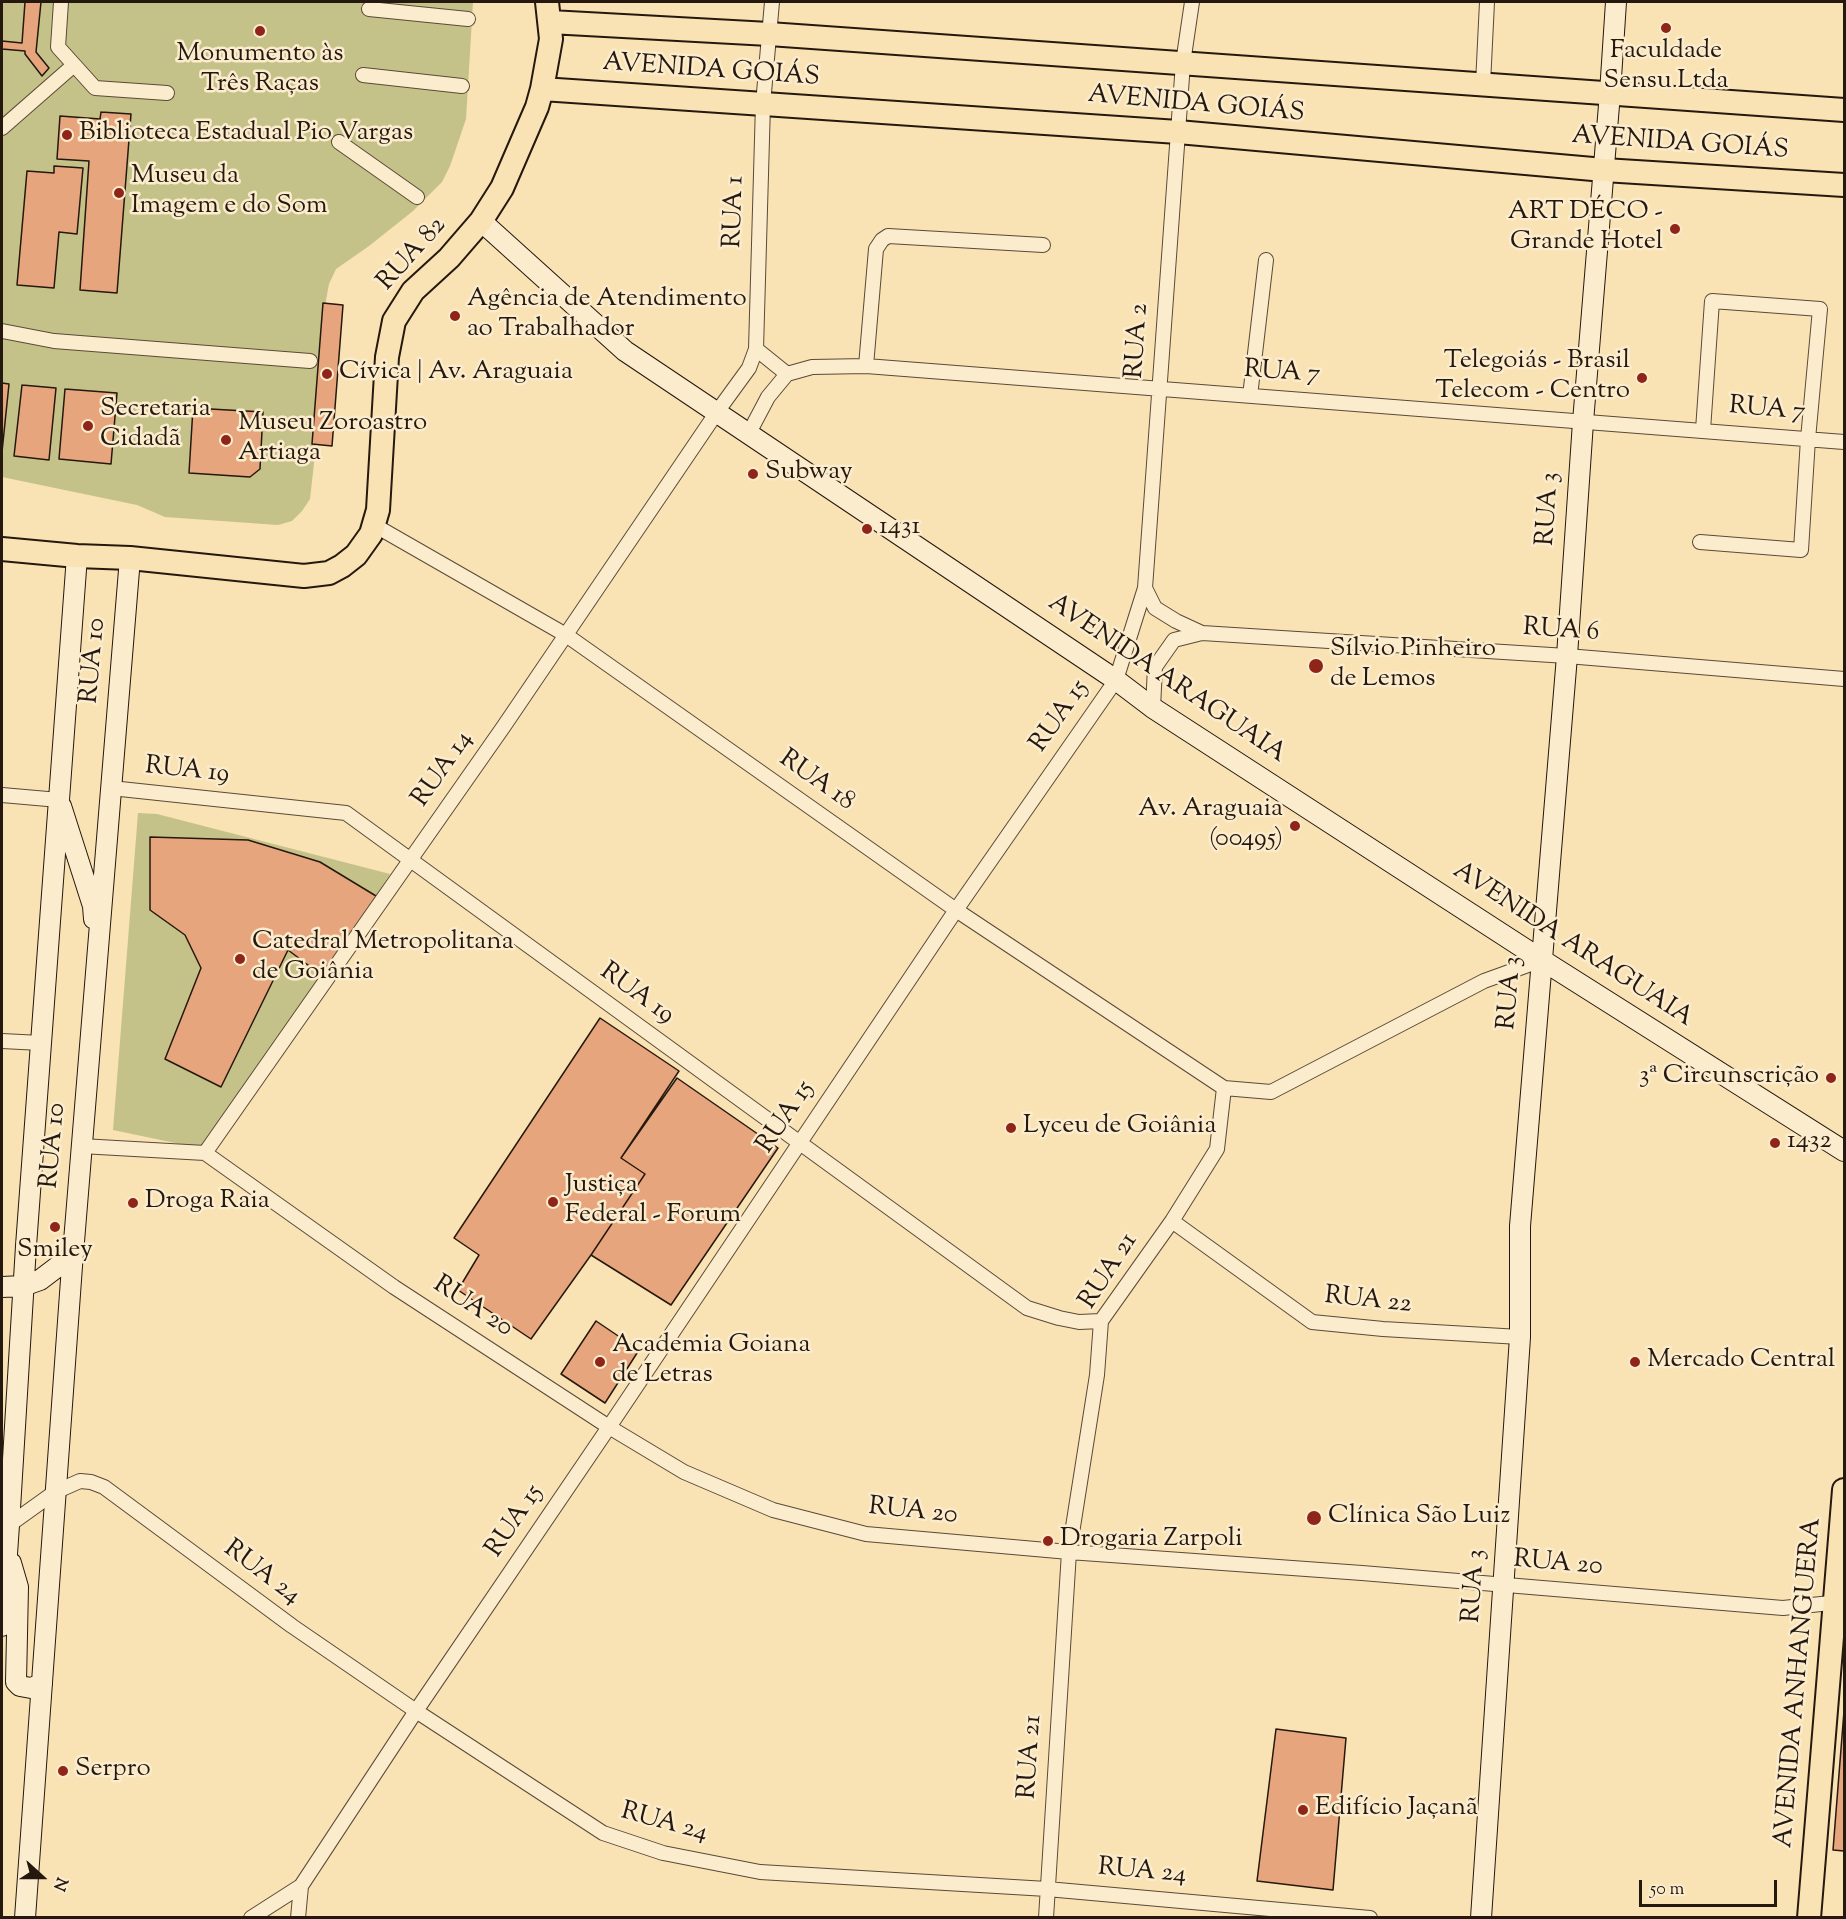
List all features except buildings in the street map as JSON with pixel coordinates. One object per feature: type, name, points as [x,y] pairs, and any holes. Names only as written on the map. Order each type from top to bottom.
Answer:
[{"type":"main road","name":"RUA 3","points":[[1481,1917],[1520,1337],[1520,1226],[1567,656],[1616,2]]},
{"type":"main road","name":"AVENIDA GOIÁS","points":[[549,12],[769,34],[1845,110]]},
{"type":"main road","name":"RUA 82","points":[[2,549],[130,558],[313,576],[329,573],[349,561],[367,540],[374,525],[379,501],[387,351],[394,321],[413,291],[449,258],[494,204],[513,166],[537,107],[549,51],[549,12]]},
{"type":"main road","name":"AVENIDA GOIÁS","points":[[542,89],[960,117],[987,107],[1151,118],[1178,132],[1604,170],[1845,184]]},
{"type":"main road","name":"AVENIDA ARAGUAIA","points":[[481,221],[625,351],[1116,680],[1154,708],[1542,960],[1845,1151]]},
{"type":"main road","name":"RUA 10","points":[[2,1626],[7,1553],[5,1525],[77,556]]},
{"type":"main road","name":"RUA 10","points":[[25,1917],[81,1146],[130,558]]},
{"type":"main road","points":[[59,800],[93,906],[98,951]]},
{"type":"main road","points":[[2,1287],[23,1286],[40,1280],[73,1255]]},
{"type":"main road","name":"AVENIDA ANHANGUERA","points":[[1809,1917],[1840,1602],[1845,1490]]},
{"type":"main road","points":[[7,1553],[18,1587],[16,1682],[20,1686],[31,1688],[42,1684]]},
{"type":"street","points":[[61,2],[58,47],[95,88],[167,93]]},
{"type":"street","name":"RUA 1","points":[[717,412],[749,368],[756,348],[763,104],[772,2]]},
{"type":"street","name":"RUA 2","points":[[1116,680],[1145,588],[1183,63],[1192,2]]},
{"type":"street","points":[[1483,84],[1487,2]]},
{"type":"street","points":[[369,9],[468,20]]},
{"type":"street","points":[[2,128],[74,65]]},
{"type":"street","points":[[363,75],[462,86]]},
{"type":"street","points":[[339,142],[417,197]]},
{"type":"street","points":[[866,366],[876,249],[882,240],[888,236],[1043,245]]},
{"type":"street","points":[[1250,396],[1266,260]]},
{"type":"street","points":[[1700,542],[1801,550],[1820,309],[1712,301],[1703,430]]},
{"type":"street","points":[[2,331],[54,341],[310,361]]},
{"type":"street","points":[[749,433],[768,397],[787,374],[756,348]]},
{"type":"street","name":"RUA 7","points":[[787,374],[812,367],[866,366],[1845,442]]},
{"type":"street","name":"RUA 14","points":[[205,1153],[411,860],[717,412]]},
{"type":"street","name":"RUA 18","points":[[374,525],[566,635],[956,910],[1224,1088]]},
{"type":"street","name":"RUA 6","points":[[1145,588],[1155,608],[1202,633]]},
{"type":"street","name":"RUA 6","points":[[1154,708],[1155,667],[1174,640],[1202,633],[1567,656],[1845,679]]},
{"type":"street","name":"RUA 15","points":[[251,1917],[301,1886],[416,1711],[956,910],[1116,680]]},
{"type":"street","name":"RUA 19","points":[[111,788],[346,813],[798,1144],[1027,1308],[1079,1322],[1101,1321]]},
{"type":"street","points":[[2,795],[59,800]]},
{"type":"street","points":[[1224,1088],[1271,1092],[1484,981],[1542,960]]},
{"type":"street","points":[[2,1041],[41,1043]]},
{"type":"street","name":"RUA 21","points":[[1046,1917],[1069,1552],[1097,1375],[1101,1321],[1172,1221],[1217,1149],[1224,1088]]},
{"type":"street","points":[[81,1146],[205,1153]]},
{"type":"street","name":"RUA 20","points":[[205,1153],[394,1287],[609,1427],[684,1472],[783,1513],[866,1534],[1069,1552],[1503,1584],[1783,1608],[1840,1602]]},
{"type":"street","name":"RUA 22","points":[[1172,1221],[1312,1322],[1383,1329],[1520,1337]]},
{"type":"street","name":"RUA 24","points":[[5,1525],[55,1492],[80,1480],[104,1487],[292,1626],[416,1711],[603,1833],[663,1852],[760,1872],[1047,1889],[1370,1917]]},
{"type":"street","name":"RUA 15","points":[[298,1917],[301,1886]]},
{"type":"shaded area","points":[[2,2],[473,2],[466,119],[442,182],[413,211],[336,269],[329,284],[310,499],[292,521],[278,525],[165,517],[137,505],[2,477]]},
{"type":"shaded area","points":[[138,813],[157,814],[390,874],[220,1142],[199,1148],[113,1130]]},
{"type":"place","name":"Faculdade Sensu Ltda","points":[[1666,28]]},
{"type":"place","name":"Monumento às Três Raças","points":[[260,31]]},
{"type":"place","name":"Biblioteca Estadual Pio Vargas","points":[[67,135]]},
{"type":"place","name":"Museu da Imagem e do Som","points":[[119,193]]},
{"type":"place","name":"ART DÉCO - Grande Hotel","points":[[1675,229]]},
{"type":"place","name":"Agência de Atendimento ao Trabalhador","points":[[455,316]]},
{"type":"place","name":"Cívica | Av. Araguaia","points":[[327,374]]},
{"type":"place","name":"Telegoiás - Brasil Telecom - Centro","points":[[1642,378]]},
{"type":"place","name":"Secretaria Cidadã","points":[[88,426]]},
{"type":"place","name":"Museu Zoroastro Artiaga","points":[[226,440]]},
{"type":"place","name":"Subway","points":[[753,474]]},
{"type":"place","name":"1431","points":[[867,529]]},
{"type":"place","name":"Sílvio Pinheiro de Lemos","points":[[1316,666]]},
{"type":"place","name":"Av. Araguaia (00495)","points":[[1295,826]]},
{"type":"place","name":"Catedral Metropolitana de Goiânia","points":[[240,959]]},
{"type":"place","name":"3ª Circunscrição","points":[[1831,1078]]},
{"type":"place","name":"Lyceu de Goiânia","points":[[1011,1128]]},
{"type":"place","name":"1432","points":[[1775,1143]]},
{"type":"place","name":"Justiça Federal - Forum","points":[[553,1202]]},
{"type":"place","name":"Droga Raia","points":[[133,1203]]},
{"type":"place","name":"Smiley","points":[[55,1227]]},
{"type":"place","name":"Academia Goiana de Letras","points":[[600,1362]]},
{"type":"place","name":"Mercado Central","points":[[1635,1362]]},
{"type":"place","name":"Clínica São Luiz","points":[[1314,1518]]},
{"type":"place","name":"Drogaria Zarpoli","points":[[1048,1541]]},
{"type":"place","name":"Serpro","points":[[63,1771]]},
{"type":"place","name":"Edifício Jaçanã","points":[[1303,1810]]}]
